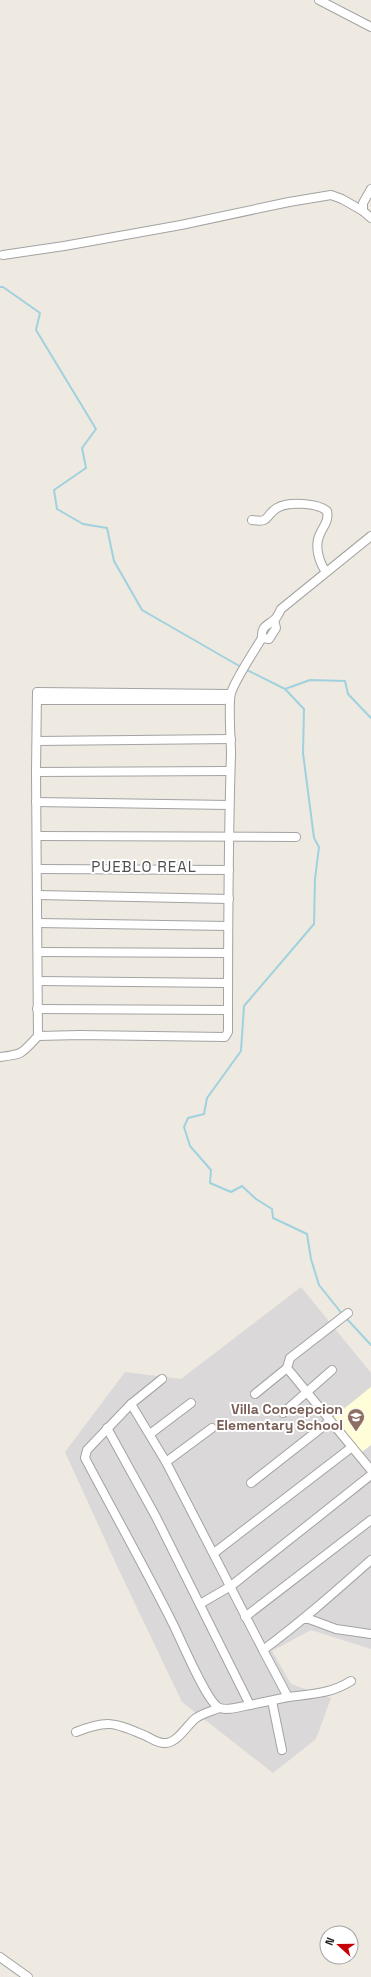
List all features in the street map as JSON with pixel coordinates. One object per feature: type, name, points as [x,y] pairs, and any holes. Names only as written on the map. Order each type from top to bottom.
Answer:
[{"type":"street","points":[[319,0],[371,28]]},
{"type":"street","points":[[363,211],[363,203],[371,189]]},
{"type":"street","points":[[3,255],[64,246],[181,225],[289,202],[331,195],[342,199],[363,211],[371,218]]},
{"type":"street","points":[[252,520],[262,522],[268,519],[276,508],[287,504],[316,505],[323,507],[328,511],[328,518],[318,538],[317,546],[322,566],[326,572]]},
{"type":"street","points":[[38,1036],[87,1035],[225,1037],[228,1032],[228,837],[231,738],[230,697],[262,638],[262,631],[267,624],[274,620],[281,609],[371,536]]},
{"type":"street","points":[[0,1057],[15,1056],[22,1053],[38,1036],[37,1009],[39,952],[36,802],[37,692],[230,697]]},
{"type":"street","points":[[37,740],[231,738]]},
{"type":"street","points":[[36,772],[230,771]]},
{"type":"street","points":[[36,802],[229,805]]},
{"type":"street","points":[[37,836],[296,837]]},
{"type":"street","points":[[38,869],[229,870]]},
{"type":"street","points":[[38,894],[229,899]]},
{"type":"street","points":[[38,923],[228,926]]},
{"type":"street","points":[[39,952],[228,953]]},
{"type":"street","points":[[38,980],[228,983]]},
{"type":"street","points":[[37,1009],[228,1010]]},
{"type":"street","points":[[255,1394],[287,1368],[290,1358],[348,1313]]},
{"type":"street","points":[[287,1368],[371,1470]]},
{"type":"street","points":[[283,1413],[308,1393],[332,1370]]},
{"type":"street","points":[[162,1379],[131,1404],[107,1428],[85,1452],[85,1458],[173,1624],[207,1692],[219,1708]]},
{"type":"street","points":[[150,1434],[191,1403]]},
{"type":"street","points":[[131,1404],[166,1462],[231,1586],[245,1617],[288,1697]]},
{"type":"street","points":[[251,1484],[330,1421]]},
{"type":"street","points":[[107,1428],[156,1517],[250,1705]]},
{"type":"street","points":[[166,1462],[212,1428]]},
{"type":"street","points":[[214,1553],[352,1447]]},
{"type":"street","points":[[200,1604],[231,1586],[371,1476]]},
{"type":"street","points":[[245,1617],[371,1520]]},
{"type":"street","points":[[263,1650],[304,1619],[320,1602],[341,1587],[371,1560]]},
{"type":"street","points":[[304,1619],[309,1619],[336,1629],[371,1634]]},
{"type":"street","points":[[76,1732],[94,1725],[107,1723],[120,1725],[158,1742],[172,1742],[197,1718],[219,1708],[250,1705],[288,1697],[326,1693],[340,1688],[351,1680]]},
{"type":"street","points":[[272,1701],[282,1750]]},
{"type":"street","points":[[0,1957],[28,1977]]},
{"type":"shaded area","points":[[301,1287],[371,1373],[371,1649],[311,1630],[272,1651],[291,1684],[331,1698],[316,1739],[273,1773],[182,1702],[65,1452],[125,1372],[181,1379]]},
{"type":"shaded area","name":"Villa Concepcion Elementary School","points":[[371,1387],[371,1445],[359,1454],[330,1420]]},
{"type":"waterway","points":[[0,287],[3,287],[40,313],[36,330],[96,429],[82,448],[86,468],[54,490],[57,509],[83,524],[107,528],[114,561],[142,610],[241,667]]},
{"type":"waterway","points":[[245,669],[285,689],[310,680],[345,681],[348,694],[371,718]]},
{"type":"waterway","points":[[285,689],[304,709],[303,753],[314,838],[319,847],[315,879],[314,924],[244,1006],[241,1051],[207,1098],[204,1114],[188,1118],[184,1127],[190,1146],[211,1170],[210,1183],[231,1192],[242,1186],[256,1199],[272,1209],[273,1218],[307,1234],[311,1259],[319,1285],[343,1315]]},
{"type":"waterway","points":[[346,1318],[371,1345]]},
{"type":"place","name":"Villa Concepcion Elementary School","points":[[356,1432]]},
{"type":"district","name":"PUEBLO REAL","points":[[144,866]]}]
